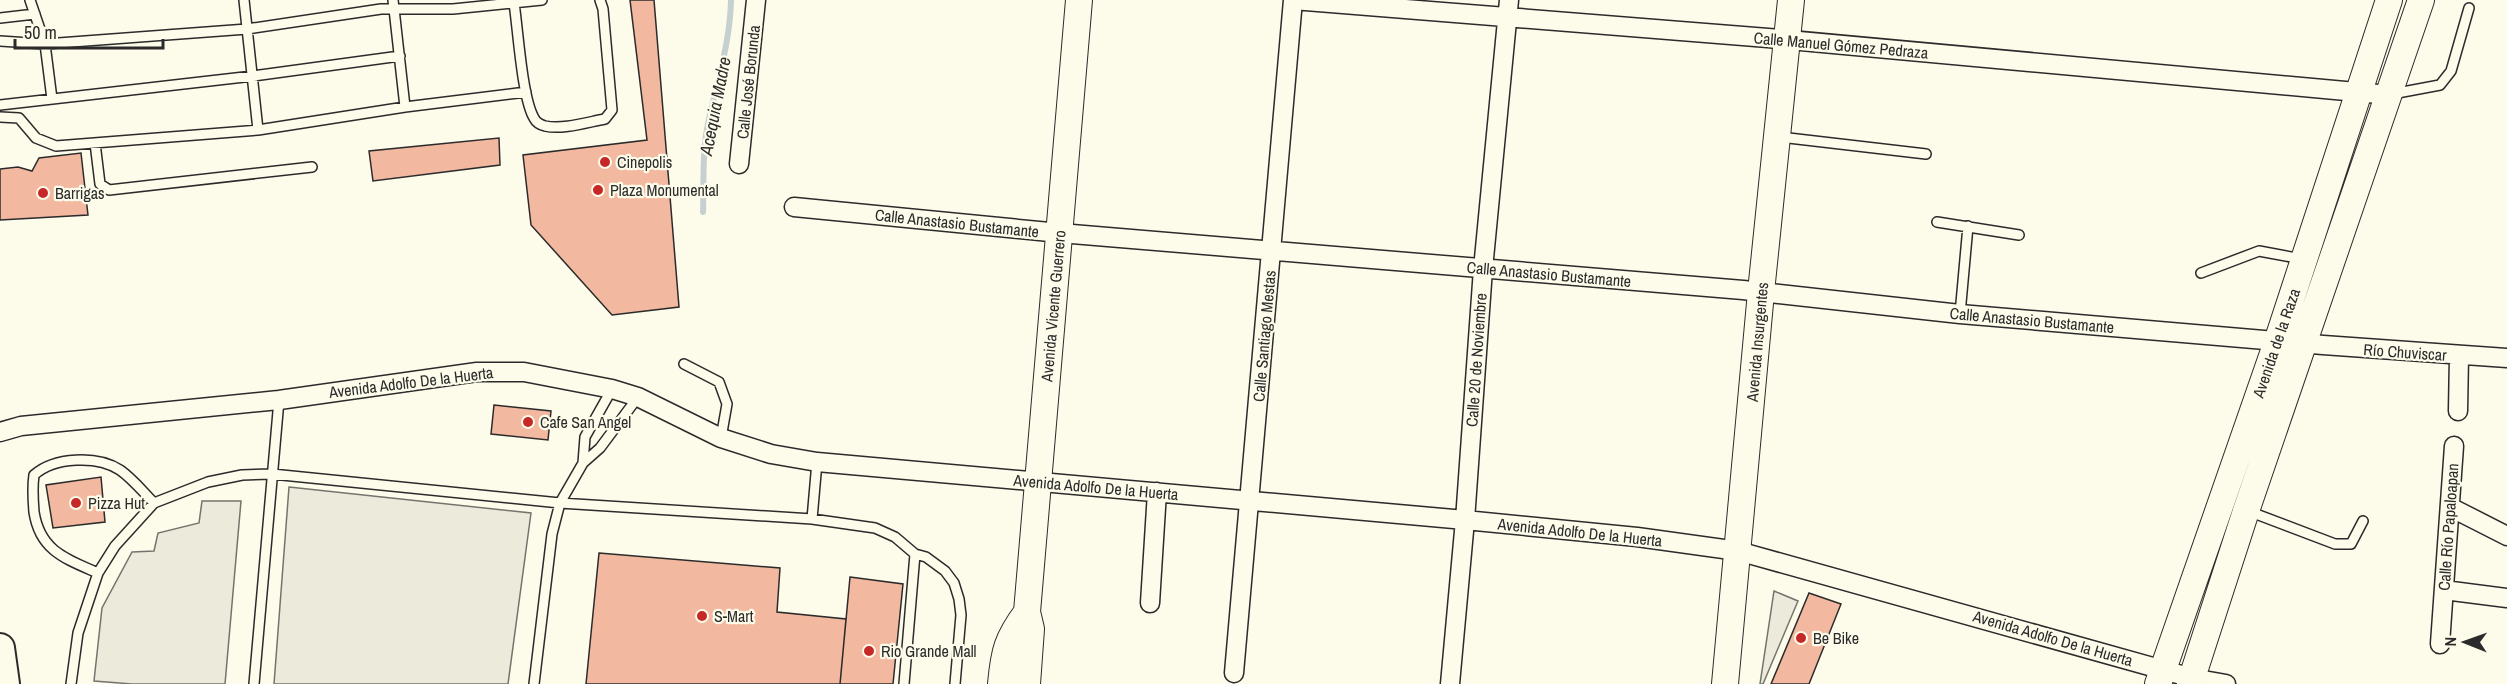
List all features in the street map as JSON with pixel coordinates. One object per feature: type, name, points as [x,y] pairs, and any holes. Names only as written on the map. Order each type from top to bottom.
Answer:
[{"type":"main road","points":[[0,648],[5,684]]},
{"type":"street","name":"Calle José Borunda","points":[[739,164],[756,0]]},
{"type":"street","name":"Avenida Vicente Guerrero","points":[[1027,684],[1030,629],[1026,612],[1079,0]]},
{"type":"street","name":"Calle Manuel Gómez Pedraza","points":[[1293,0],[1508,8],[1787,41],[2389,95]]},
{"type":"street","name":"Calle Santiago Mestas","points":[[1234,673],[1293,0]]},
{"type":"street","name":"Avenida Insurgentes","points":[[1725,684],[1761,292],[1791,0]]},
{"type":"street","name":"Avenida de la Raza","points":[[2160,676],[2277,342],[2389,0]]},
{"type":"street","name":"Avenida de la Raza","points":[[2191,681],[2246,511],[2421,0]]},
{"type":"street","name":"Calle 20 de Noviembre","points":[[1450,684],[1465,520],[1483,269],[1508,8]]},
{"type":"street","name":"Calle Anastasio Bustamante","points":[[794,207],[1059,233],[1761,292],[1960,314],[2303,343]]},
{"type":"street","name":"Río Chuviscar","points":[[2303,343],[2507,358]]},
{"type":"street","points":[[2457,411],[2459,356]]},
{"type":"street","name":"Avenida Adolfo De la Huerta","points":[[0,432],[21,426],[279,400],[443,376],[500,371],[524,372],[612,389],[638,398],[721,438],[771,454],[817,462],[1465,520],[1637,537],[1738,551],[2160,676],[2226,684]]},
{"type":"street","name":"Calle Río Papaloapan","points":[[2440,644],[2454,446]]},
{"type":"street","points":[[1150,603],[1157,492]]},
{"type":"street","points":[[2450,507],[2507,536]]},
{"type":"street","points":[[2444,590],[2507,598]]},
{"type":"street","name":"Avenida Vicente Guerrero","points":[[1001,684],[1010,635],[1026,612]]},
{"type":"lane","points":[[30,0],[45,44],[52,99]]},
{"type":"lane","points":[[244,0],[258,130]]},
{"type":"lane","points":[[393,0],[405,106]]},
{"type":"lane","points":[[0,41],[45,44],[247,28],[381,9],[394,11],[453,9],[542,0]]},
{"type":"lane","points":[[514,3],[526,92],[533,116],[537,122],[546,126],[605,119],[610,115],[612,110],[603,9],[600,0]]},
{"type":"lane","points":[[2389,95],[2440,85],[2451,72],[2469,8]]},
{"type":"lane","points":[[0,18],[34,14]]},
{"type":"lane","points":[[0,105],[253,76],[400,56]]},
{"type":"lane","points":[[0,117],[18,118],[36,138],[56,146],[258,130],[405,106],[526,92]]},
{"type":"lane","points":[[1777,137],[1926,154]]},
{"type":"lane","points":[[95,143],[100,184],[109,190],[312,167]]},
{"type":"lane","points":[[1937,222],[2019,235]]},
{"type":"lane","points":[[1960,314],[1968,226]]},
{"type":"lane","points":[[2201,273],[2259,251],[2304,260]]},
{"type":"lane","points":[[684,364],[719,382],[728,404],[721,438]]},
{"type":"lane","points":[[583,463],[585,437],[612,389]]},
{"type":"lane","points":[[534,684],[551,543],[560,504],[583,463],[600,448],[638,398]]},
{"type":"lane","points":[[254,684],[279,400]]},
{"type":"lane","points":[[812,519],[817,462]]},
{"type":"lane","points":[[98,573],[66,559],[52,550],[42,539],[36,524],[33,502],[34,475],[42,468],[56,463],[105,463],[131,478],[154,503]]},
{"type":"lane","points":[[71,684],[78,633],[98,573],[115,546],[154,503],[208,482],[242,475],[272,474],[560,504],[812,519],[875,528],[895,537],[915,555],[926,557],[945,571],[954,583],[960,599],[961,615],[955,684]]},
{"type":"lane","points":[[2246,511],[2335,544],[2351,544],[2363,521]]},
{"type":"lane","points":[[904,684],[915,555]]},
{"type":"shaded area","points":[[289,487],[531,513],[508,684],[274,684]]},
{"type":"shaded area","points":[[202,501],[241,501],[225,684],[132,684],[94,681],[102,608],[132,552],[154,551],[158,533],[199,523]]},
{"type":"shaded area","points":[[1774,591],[1798,601],[1763,684],[1760,684]]},
{"type":"building","name":"Plaza Monumental","points":[[630,0],[654,0],[679,307],[612,315],[531,225],[523,155],[647,140]]},
{"type":"building","points":[[499,138],[500,165],[373,181],[369,151]]},
{"type":"building","name":"Barrigas","points":[[81,153],[88,215],[0,220],[0,169],[18,167],[32,171],[39,158]]},
{"type":"building","points":[[494,405],[551,411],[548,440],[491,434]]},
{"type":"building","name":"Pizza Hut","points":[[101,477],[105,522],[53,528],[46,485]]},
{"type":"building","name":"S-Mart","points":[[599,553],[780,568],[777,612],[846,619],[840,684],[586,684]]},
{"type":"building","name":"Rio Grande Mall","points":[[850,577],[903,584],[893,684],[840,684]]},
{"type":"building","points":[[1809,593],[1841,604],[1809,684],[1771,684]]},
{"type":"waterway","name":"Acequia Madre","points":[[703,212],[706,135],[726,47],[731,0]]},
{"type":"place","name":"Cinepolis","points":[[605,162]]},
{"type":"place","name":"Plaza Monumental","points":[[598,190]]},
{"type":"place","name":"Barrigas","points":[[43,193]]},
{"type":"place","name":"Cafe San Angel","points":[[528,422]]},
{"type":"place","name":"Pizza Hut","points":[[76,503]]},
{"type":"place","name":"S-Mart","points":[[702,616]]},
{"type":"place","name":"Be Bike","points":[[1801,638]]},
{"type":"place","name":"Rio Grande Mall","points":[[869,651]]}]
